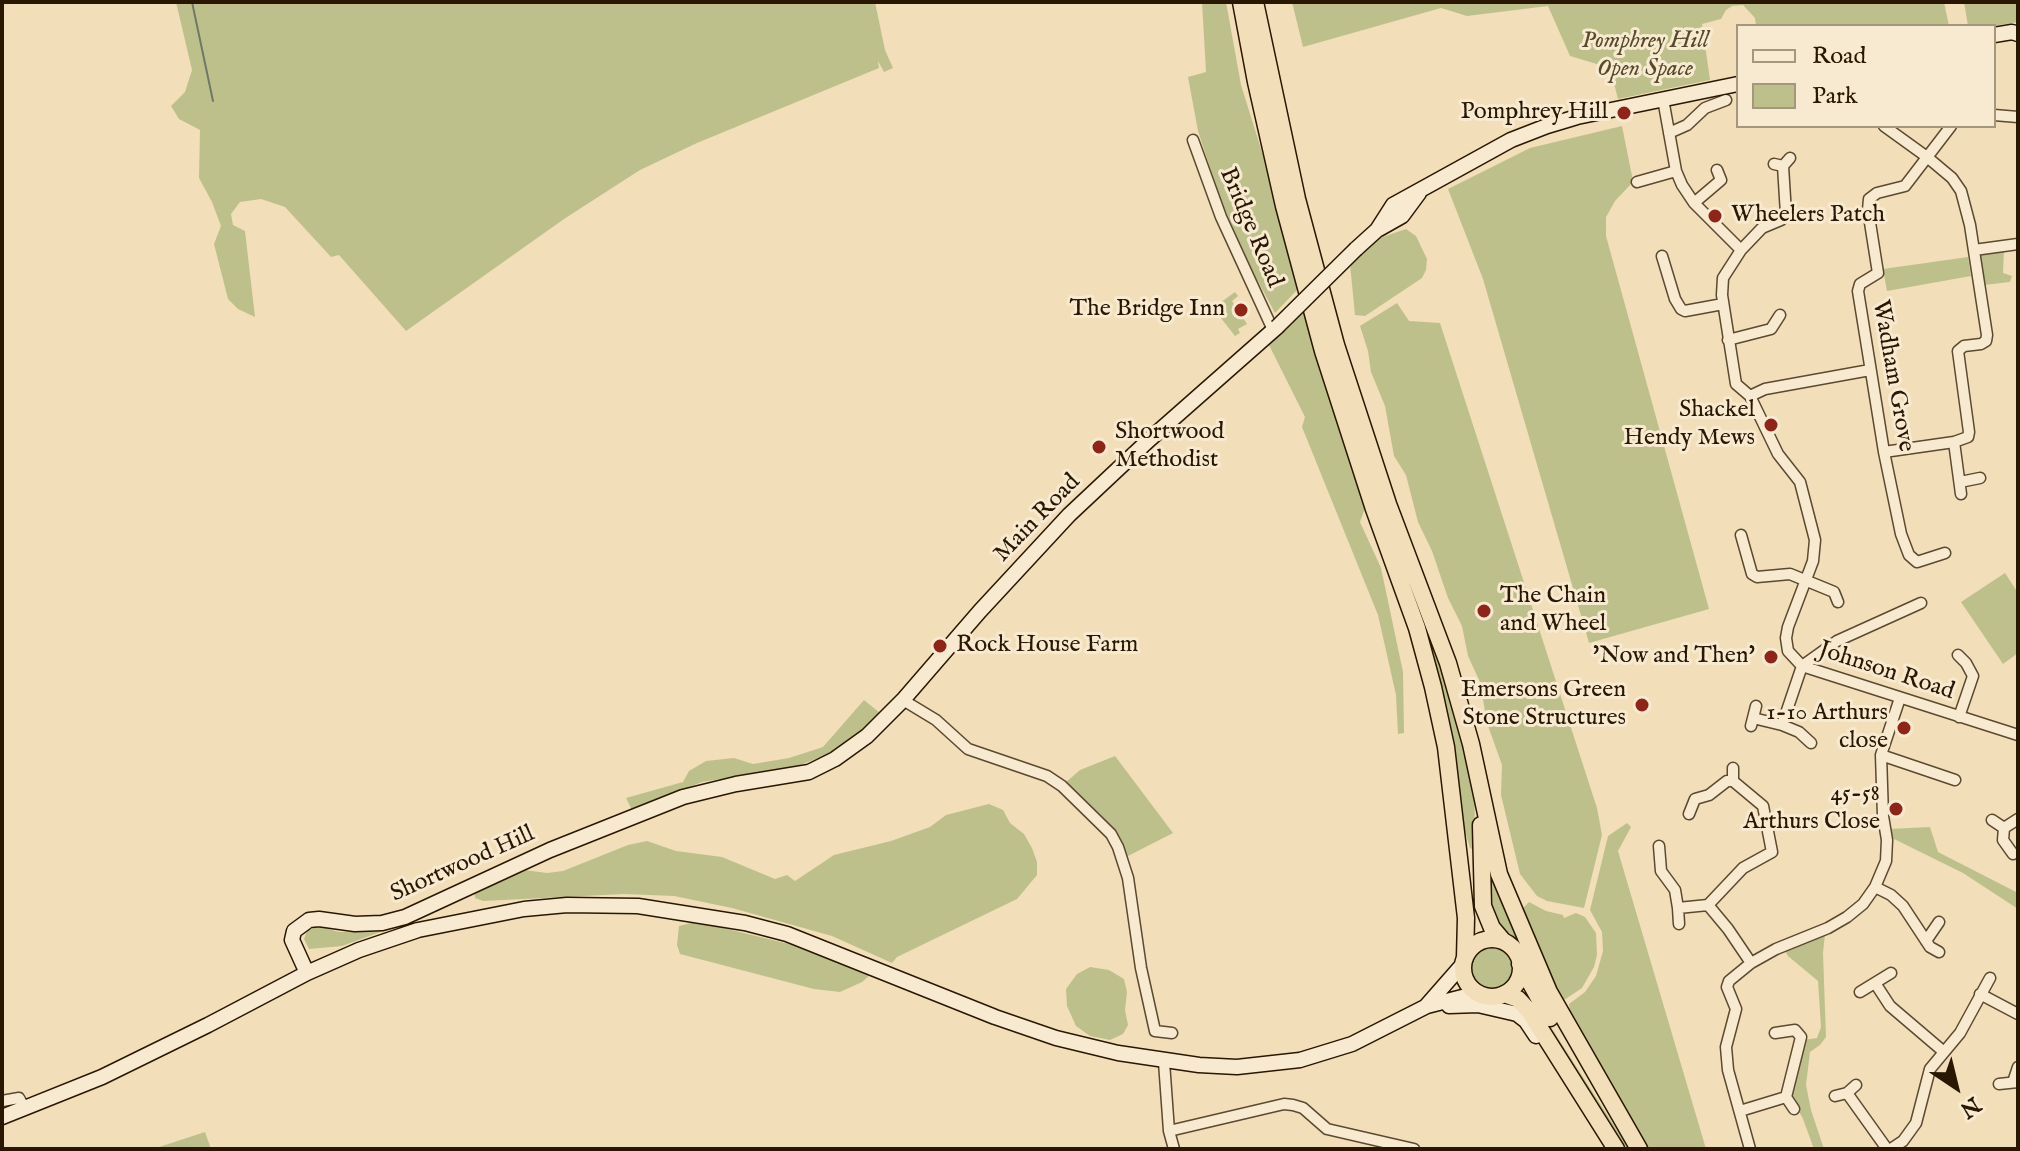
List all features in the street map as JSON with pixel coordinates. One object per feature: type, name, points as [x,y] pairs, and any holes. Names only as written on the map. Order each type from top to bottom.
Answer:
[{"type":"highway","points":[[1241,2],[1284,206],[1323,351],[1374,509],[1417,628],[1433,687],[1446,747],[1466,918],[1466,980],[1478,993],[1491,996],[1504,994],[1518,999],[1529,1011],[1615,1149]]},
{"type":"highway","points":[[1255,2],[1297,199],[1336,345],[1388,504],[1448,663],[1481,787],[1499,874],[1534,960],[1566,1025],[1637,1149]]},
{"type":"highway","points":[[1481,787],[1483,906],[1492,928],[1515,950],[1557,1031],[1637,1149]]},
{"type":"highway","points":[[1464,961],[1472,947],[1484,940],[1503,941]]},
{"type":"highway","points":[[1504,994],[1518,978],[1520,964]]},
{"type":"main road","points":[[1996,35],[2018,34]]},
{"type":"main road","points":[[1663,99],[1736,84]]},
{"type":"main road","name":"Main Road","points":[[903,700],[1069,515],[1275,328],[1377,230],[1402,216],[1420,192],[1511,140],[1547,126],[1663,99]]},
{"type":"main road","name":"Shortwood Hill","points":[[307,973],[292,940],[294,931],[309,920],[355,924],[382,923],[405,917],[550,850],[683,797],[736,784],[809,772],[835,759],[867,736],[903,700]]},
{"type":"main road","points":[[2,1117],[102,1077],[307,973],[359,950],[418,930],[488,914],[567,905],[638,906],[722,918],[787,934],[995,1017],[1056,1038],[1164,1062],[1237,1067],[1300,1060],[1352,1044],[1427,1006],[1478,993]]},
{"type":"main road","points":[[1427,1006],[1464,961]]},
{"type":"main road","points":[[1395,1023],[1454,1005],[1478,1005],[1517,1014],[1526,1021],[1579,1106],[1615,1149]]},
{"type":"street","points":[[1663,99],[1676,171],[1694,203],[1741,250],[1762,228],[1781,220],[1786,214],[1783,162]]},
{"type":"street","points":[[1669,133],[1687,125],[1705,108],[1726,100]]},
{"type":"street","points":[[1996,115],[2018,117]]},
{"type":"street","points":[[1884,452],[1964,440],[1969,432],[1958,351],[1964,346],[1981,344],[1986,341],[1987,335],[1967,208],[1961,191],[1952,178],[1887,128]]},
{"type":"street","name":"Wadham Grove","points":[[1946,553],[1917,562],[1909,555],[1901,534],[1884,452],[1858,291],[1860,284],[1878,273],[1869,199],[1877,193],[1905,186],[1949,128]]},
{"type":"street","name":"Bridge Road","points":[[1193,140],[1221,217],[1275,328]]},
{"type":"street","points":[[1637,182],[1676,171]]},
{"type":"street","points":[[1694,203],[1722,178]]},
{"type":"street","points":[[1974,250],[2018,244]]},
{"type":"street","name":"Johnson Road","points":[[1741,250],[1723,278],[1723,304],[1736,384],[1750,396],[1778,454],[1803,489],[1815,540],[1815,553],[1786,638],[1788,651],[1802,666],[2018,735]]},
{"type":"street","points":[[1662,256],[1681,309],[1685,311],[1723,304]]},
{"type":"street","points":[[1728,340],[1775,333],[1780,315]]},
{"type":"street","points":[[1750,396],[1765,389],[1870,370]]},
{"type":"street","points":[[1954,442],[1961,488],[1980,478]]},
{"type":"street","points":[[1741,535],[1752,574],[1757,577],[1790,574],[1806,579],[1834,592],[1838,602]]},
{"type":"street","points":[[1782,725],[1802,666],[1837,641],[1921,603]]},
{"type":"street","name":"Johnson Road","points":[[1958,655],[1973,676],[1959,717]]},
{"type":"street","points":[[1750,1149],[1728,1070],[1726,1047],[1736,1009],[1727,987],[1735,974],[1751,963],[1839,921],[1863,904],[1875,887],[1886,861],[1887,840],[1881,755],[1900,698]]},
{"type":"street","points":[[903,700],[936,720],[968,749],[1037,772],[1062,786],[1111,834],[1128,878],[1141,968],[1155,1031],[1172,1033]]},
{"type":"street","points":[[1756,706],[1752,722],[1782,725],[1799,732],[1811,743]]},
{"type":"street","points":[[1881,755],[1938,769],[1955,780]]},
{"type":"street","points":[[1733,768],[1733,781]]},
{"type":"street","points":[[1678,908],[1708,905],[1743,868],[1778,851],[1763,806],[1733,781],[1727,781],[1709,795],[1693,795],[1689,814]]},
{"type":"street","points":[[2004,828],[2018,819]]},
{"type":"street","points":[[1992,820],[2004,828]]},
{"type":"street","points":[[2004,828],[2003,840],[2013,854]]},
{"type":"street","points":[[1659,846],[1661,871],[1675,890],[1679,924]]},
{"type":"street","points":[[1875,887],[1903,906],[1926,941],[1939,952]]},
{"type":"street","points":[[1708,905],[1751,963]]},
{"type":"street","points":[[1926,941],[1939,922]]},
{"type":"street","points":[[1860,992],[1891,973]]},
{"type":"street","points":[[1835,1096],[1851,1089],[1889,1149],[1903,1141],[1916,1123],[1930,1069],[1960,1033],[1990,978]]},
{"type":"street","points":[[1875,983],[1890,1006],[1944,1052]]},
{"type":"street","points":[[1980,994],[2018,1014]]},
{"type":"street","points":[[1775,1033],[1795,1030],[1801,1037],[1788,1092],[1794,1109]]},
{"type":"street","points":[[1164,1062],[1169,1131],[1174,1149]]},
{"type":"street","points":[[1999,1084],[2015,1082],[2018,1067]]},
{"type":"street","points":[[1740,1111],[1788,1092]]},
{"type":"street","points":[[2,1101],[19,1098],[25,1109]]},
{"type":"street","points":[[1169,1131],[1284,1104],[1303,1108],[1327,1129],[1337,1133],[1414,1149]]},
{"type":"green space","points":[[176,2],[875,2],[885,50],[893,68],[884,72],[878,61],[879,68],[697,143],[640,170],[564,219],[406,331],[339,255],[331,257],[285,207],[261,199],[240,202],[231,214],[233,225],[245,231],[255,317],[238,309],[228,299],[214,244],[221,226],[199,178],[200,130],[179,119],[171,106],[185,92],[192,70]]},
{"type":"green space","points":[[1202,2],[1226,2],[1241,85],[1267,168],[1297,290],[1275,313],[1220,199],[1198,131],[1188,77],[1206,72]]},
{"type":"green space","name":"Pomphrey Hill Open Space","points":[[1292,2],[1944,2],[1949,24],[1756,24],[1755,18],[1743,5],[1732,6],[1721,19],[1702,24],[1710,80],[1618,99],[1610,68],[1570,56],[1548,6],[1467,16],[1441,8],[1303,47]]},
{"type":"green space","points":[[1964,2],[2018,2],[2018,22],[1996,26],[1968,24]]},
{"type":"green space","points":[[1270,110],[1453,701],[1475,792],[1474,850],[1470,848],[1461,817],[1418,615]]},
{"type":"green space","points":[[1622,126],[1631,184],[1615,201],[1606,217],[1606,236],[1709,609],[1589,643],[1483,279],[1448,189],[1530,148]]},
{"type":"green space","points":[[1406,229],[1416,236],[1427,259],[1422,278],[1365,316],[1355,315],[1350,264],[1377,239]]},
{"type":"green space","points":[[2004,250],[2003,273],[2012,276],[2010,282],[1984,285],[1979,257],[1983,253]]},
{"type":"green space","points":[[1968,257],[1971,276],[1887,291],[1883,269]]},
{"type":"green space","points":[[1235,292],[1238,296],[1232,301],[1247,324],[1238,329],[1240,333],[1235,336],[1213,308]]},
{"type":"green space","points":[[1397,303],[1409,321],[1440,323],[1597,808],[1602,835],[1584,908],[1537,896],[1520,874],[1501,795],[1502,765],[1487,723],[1480,682],[1468,656],[1462,626],[1418,522],[1406,475],[1394,456],[1385,406],[1371,372],[1360,326]]},
{"type":"green space","points":[[1303,310],[1365,508],[1360,522],[1381,568],[1403,672],[1404,733],[1398,734],[1396,695],[1378,615],[1302,427],[1305,417],[1269,345]]},
{"type":"green space","points":[[2005,573],[2018,593],[2018,653],[2003,664],[1961,602]]},
{"type":"green space","points":[[864,700],[880,713],[852,741],[826,755],[795,767],[702,782],[632,810],[626,798],[683,782],[689,771],[706,761],[734,758],[753,764],[789,758],[823,747]]},
{"type":"green space","points":[[1115,756],[1173,833],[1126,857],[1110,825],[1065,783],[1080,770]]},
{"type":"green space","points":[[989,804],[1003,810],[1010,823],[1024,834],[1037,862],[1037,875],[1017,899],[897,957],[892,963],[832,936],[732,908],[674,896],[624,894],[483,901],[475,898],[474,891],[517,869],[547,873],[563,871],[628,845],[647,841],[676,851],[722,857],[775,879],[787,875],[795,881],[834,855],[891,841],[930,827],[946,815]]},
{"type":"green space","points":[[1627,823],[1631,827],[1618,851],[1706,1149],[1645,1149],[1570,1016],[1569,1004],[1585,992],[1596,976],[1603,951],[1602,932],[1590,910],[1608,836]]},
{"type":"green space","points":[[1930,827],[1938,852],[2018,893],[2018,909],[1963,873],[1890,837],[1889,829]]},
{"type":"green space","points":[[1490,869],[1521,939],[1518,942],[1500,929],[1490,909]]},
{"type":"green space","points":[[1529,902],[1564,918],[1576,913],[1585,917],[1596,933],[1594,967],[1582,988],[1564,1000],[1557,992],[1540,954],[1523,908]]},
{"type":"green space","points":[[691,923],[789,944],[870,975],[840,992],[814,989],[680,954],[677,945],[679,926]]},
{"type":"green space","points":[[318,926],[339,932],[383,931],[342,946],[309,949],[304,939],[307,931]]},
{"type":"green space","points":[[1825,934],[1826,1037],[1810,1052],[1806,1085],[1824,1149],[1814,1149],[1792,1098],[1803,1040],[1817,1038],[1821,1027],[1818,981],[1785,951]]},
{"type":"green space","points":[[1490,945],[1505,952],[1512,967],[1505,982],[1490,989],[1475,982],[1468,967],[1475,952]]},
{"type":"green space","points":[[1090,967],[1109,970],[1124,979],[1128,1025],[1123,1034],[1110,1040],[1090,1036],[1076,1026],[1067,1006],[1066,989],[1077,974]]},
{"type":"green space","points":[[1547,1021],[1628,1149],[1621,1149],[1546,1030]]},
{"type":"green space","points":[[205,1132],[211,1149],[153,1149]]},
{"type":"waterway","points":[[192,2],[213,101]]},
{"type":"place","name":"Pomphrey Hill","points":[[1624,113]]},
{"type":"place","name":"Wheelers Patch","points":[[1715,216]]},
{"type":"place","name":"The Bridge Inn","points":[[1241,310]]},
{"type":"place","name":"Shackel Hendy Mews","points":[[1771,425]]},
{"type":"place","name":"Shortwood Methodist","points":[[1099,447]]},
{"type":"place","name":"The Chain and Wheel","points":[[1484,611]]},
{"type":"place","name":"Rock House Farm","points":[[940,646]]},
{"type":"place","name":"'Now and Then'","points":[[1771,657]]},
{"type":"place","name":"Emersons Green Stone Structures","points":[[1642,705]]},
{"type":"place","name":"1-10 Arthurs close","points":[[1904,728]]},
{"type":"place","name":"45-58 Arthurs Close","points":[[1896,809]]}]
